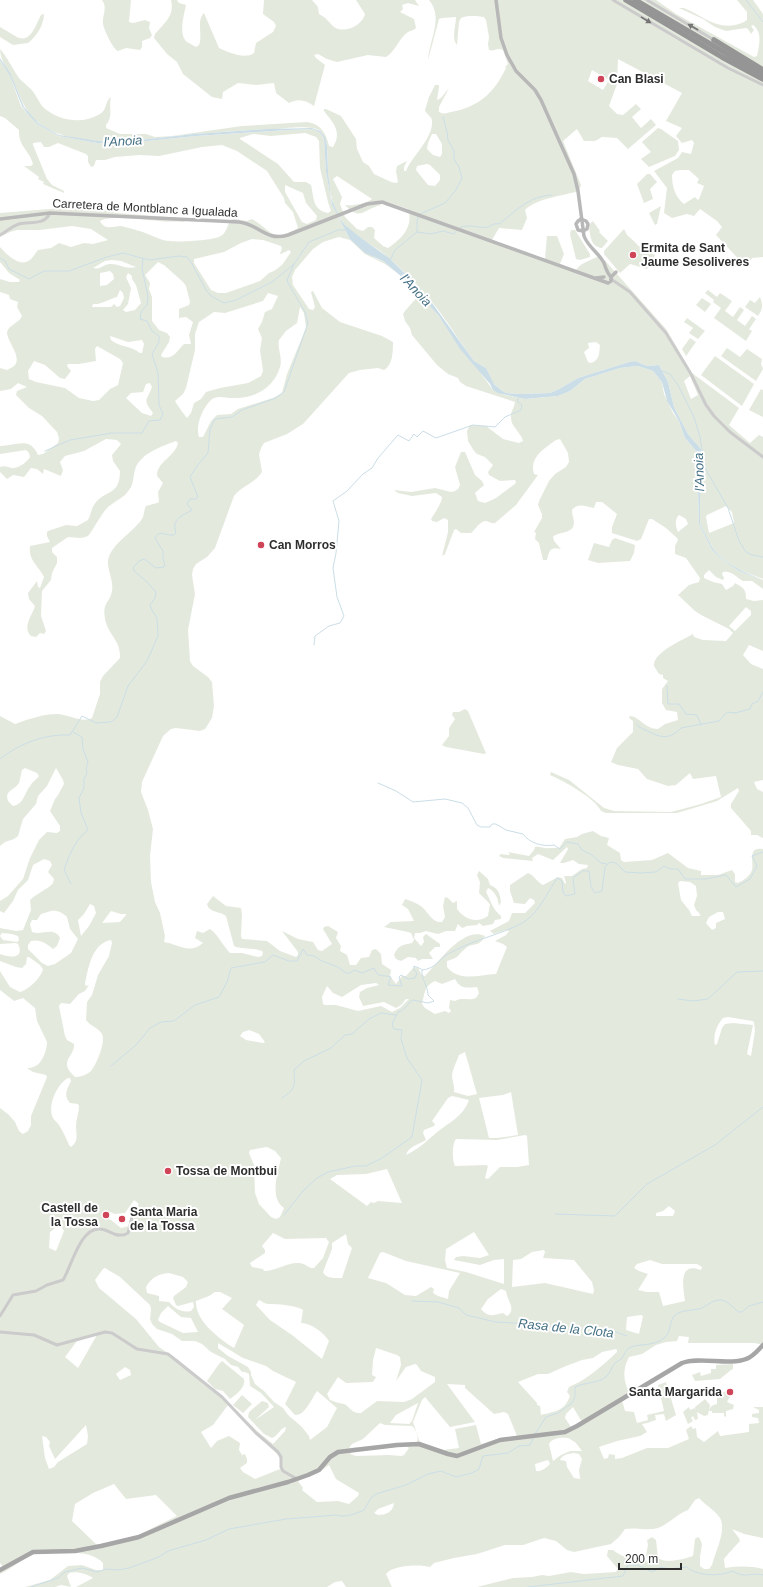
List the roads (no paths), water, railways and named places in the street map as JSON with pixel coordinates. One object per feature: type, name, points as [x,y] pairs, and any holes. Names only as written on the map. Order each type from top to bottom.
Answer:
[{"type":"highway","points":[[626,0],[716,54],[763,80]]},
{"type":"highway","points":[[634,0],[763,75]]},
{"type":"highway","points":[[714,40],[763,68]]},
{"type":"main road","points":[[496,0],[501,38],[507,55],[516,72],[535,90],[547,110],[575,179],[581,219],[578,221],[576,227],[578,230],[583,231]]},
{"type":"main road","name":"Carretera de Montblanc a Igualada","points":[[0,219],[50,213],[239,222],[248,224],[266,234],[275,237],[288,235],[367,204],[380,202],[591,277],[607,278]]},
{"type":"main road","points":[[581,219],[586,221],[588,224],[586,229],[583,231]]},
{"type":"main road","points":[[583,231],[588,244],[602,261],[606,270],[607,278],[616,272]]},
{"type":"main road","points":[[0,1570],[33,1552],[75,1551],[138,1537],[229,1498],[297,1480],[319,1470],[332,1455],[344,1451],[414,1444],[428,1446],[457,1456],[500,1440],[529,1437],[571,1429],[686,1362],[742,1360],[751,1356],[763,1345]]},
{"type":"street","points":[[613,0],[728,68],[763,85]]},
{"type":"street","points":[[647,0],[714,40]]},
{"type":"street","points":[[0,236],[19,224],[40,222],[50,213]]},
{"type":"street","points":[[607,278],[630,292],[666,333],[691,374],[706,405],[714,416],[730,432],[763,457]]},
{"type":"street","points":[[0,1316],[13,1295],[36,1291],[47,1285],[63,1280],[72,1264],[78,1246],[91,1231],[99,1229],[109,1234],[118,1235],[125,1235],[129,1232],[133,1213]]},
{"type":"street","points":[[0,1332],[34,1335],[57,1345],[99,1332],[109,1332],[137,1349],[167,1353],[222,1397],[256,1433],[274,1448],[281,1457],[281,1467],[283,1471],[297,1480]]},
{"type":"street","points":[[290,1476],[297,1480]]},
{"type":"water","name":"l'Anoia","points":[[0,58],[10,73],[24,107],[38,123],[59,135],[98,141],[122,142],[194,134],[268,129],[312,128],[320,131],[325,137],[327,146],[331,198],[340,219],[361,238],[389,258],[418,286],[427,296],[474,361],[486,368],[494,384],[501,390],[506,393],[519,394],[550,393],[578,378],[629,362],[635,361],[647,366],[659,365],[668,382],[674,407],[679,417],[688,434],[701,449],[702,476],[700,492],[700,524],[713,549],[724,560],[740,570],[763,580],[739,571],[723,560],[712,550],[699,524],[697,452],[685,438],[679,421],[667,401],[662,382],[653,371],[638,366],[620,368],[585,379],[570,391],[558,396],[525,399],[498,393],[493,390],[490,384],[460,349],[439,316],[408,282],[383,261],[365,253],[350,239],[332,205],[326,172],[324,138],[319,132],[312,129],[288,130],[196,136],[117,144],[97,143],[59,136],[37,124],[27,113],[22,106],[10,76]]},
{"type":"waterway","points":[[746,0],[763,22]]},
{"type":"waterway","points":[[420,214],[445,203],[456,190],[462,178],[459,167],[454,159],[454,151],[448,140],[443,117]]},
{"type":"waterway","points":[[459,228],[467,226],[488,227],[494,224],[499,224],[517,209],[530,201],[536,198],[552,195]]},
{"type":"waterway","points":[[390,261],[395,250],[417,232],[418,216]]},
{"type":"waterway","points":[[0,258],[5,261],[9,269],[29,279],[44,271],[69,271],[107,257],[123,253],[149,260],[179,256],[187,257],[206,290],[211,296],[224,303],[236,300],[272,282],[294,264],[309,242],[338,230],[347,230]]},
{"type":"waterway","points":[[417,232],[431,234],[443,231],[454,234],[457,230]]},
{"type":"waterway","points":[[45,451],[70,440],[112,433],[142,433],[149,421],[160,420],[163,414],[159,405],[158,373],[152,354],[159,342],[159,336],[152,331],[147,321],[140,319],[141,312],[147,305],[148,296],[142,269],[143,258]]},
{"type":"waterway","points":[[0,759],[24,744],[51,736],[70,735],[82,716],[96,723],[111,722],[117,717],[128,686],[147,661],[158,636],[157,618],[150,605],[155,598],[156,592],[134,571],[133,568],[139,561],[144,559],[156,568],[164,567],[163,551],[155,538],[161,533],[174,535],[176,533],[175,524],[178,518],[192,510],[187,504],[190,499],[196,499],[198,497],[190,477],[208,453],[210,429],[215,419],[232,417],[242,410],[276,398],[284,392],[308,323],[305,312],[287,280],[294,264]]},
{"type":"waterway","name":"l'Anoia","points":[[660,370],[670,374],[678,385],[694,417],[700,437],[705,468],[728,508],[739,541],[746,552],[763,557]]},
{"type":"waterway","points":[[314,645],[315,636],[329,626],[340,623],[344,616],[337,597],[333,568],[339,521],[333,501],[347,491],[363,474],[372,468],[378,458],[398,435],[409,441],[414,434],[417,437],[423,431],[436,438],[473,425],[495,427],[505,417],[521,410],[522,405],[517,401],[519,397]]},
{"type":"waterway","points":[[667,686],[668,704],[679,704],[686,714],[697,715],[701,725]]},
{"type":"waterway","points":[[637,724],[639,727],[655,735],[665,737],[670,736],[681,728],[719,721],[727,712],[735,713],[750,709],[752,704],[758,701],[763,692]]},
{"type":"waterway","points":[[71,884],[64,870],[70,853],[79,838],[88,830],[81,813],[79,798],[84,788],[84,779],[87,773],[86,769],[88,762],[83,749],[82,737],[73,732]]},
{"type":"waterway","points":[[378,783],[396,791],[413,802],[445,799],[462,803],[468,808],[477,825],[481,827],[490,827],[492,824],[496,824],[506,830],[523,834],[529,840],[537,844],[554,845],[560,849],[567,842],[578,844],[582,850],[592,855],[601,863],[607,864]]},
{"type":"waterway","points":[[422,970],[432,967],[447,955],[466,945],[508,930],[524,922],[539,907],[557,878],[562,881],[563,892],[566,896],[575,894],[573,878],[583,871],[589,871],[591,887],[595,893],[602,891],[605,867],[610,862],[616,863],[625,872],[656,872],[664,866],[670,869],[678,869],[685,879],[705,879],[726,875],[736,887],[750,879],[757,866],[752,856],[763,852]]},
{"type":"waterway","points":[[111,1066],[136,1045],[150,1028],[161,1022],[174,1021],[195,1005],[219,997],[227,982],[231,968],[265,962],[273,955],[289,961],[297,961],[303,949],[307,955],[314,956],[322,961],[338,967],[346,973],[350,973],[354,970],[362,973],[374,968],[377,974],[391,977],[388,985],[402,986],[399,977],[401,975],[408,979],[415,978],[417,973],[414,970],[414,966],[421,969]]},
{"type":"waterway","points":[[284,1215],[303,1191],[317,1178],[328,1172],[355,1166],[366,1166],[382,1158],[412,1137],[422,1080],[407,1058],[401,1039],[402,1030],[394,1029],[392,1025],[398,1012],[413,1000],[428,1003],[434,1001],[428,995],[422,970]]},
{"type":"waterway","points":[[678,999],[693,1001],[708,999],[737,972],[763,971]]},
{"type":"waterway","points":[[282,1098],[290,1092],[294,1086],[294,1070],[304,1061],[331,1048],[345,1035],[352,1034],[369,1019],[381,1013],[396,1015]]},
{"type":"waterway","points":[[555,1214],[615,1216],[647,1184],[715,1145],[763,1107]]},
{"type":"waterway","points":[[535,1434],[546,1417],[558,1413],[572,1403],[575,1397],[575,1387],[603,1379],[629,1348],[660,1341],[668,1333],[674,1316],[680,1312],[696,1310],[719,1300],[727,1302],[739,1312],[742,1312],[749,1306],[763,1302]]},
{"type":"waterway","name":"Rasa de la Clota","points":[[412,1301],[438,1302],[459,1308],[466,1315],[496,1322],[533,1324],[576,1331],[587,1328],[613,1331],[627,1336]]},
{"type":"waterway","points":[[31,1587],[58,1578],[65,1572],[82,1568],[97,1572],[106,1569],[118,1570],[129,1568],[159,1557],[168,1551],[206,1540],[229,1529],[286,1519],[336,1515],[346,1516],[354,1514],[364,1510],[371,1498],[376,1494],[406,1485],[428,1474],[441,1471],[456,1477],[472,1473],[479,1469],[483,1456],[508,1453],[519,1446],[530,1445],[534,1437]]},
{"type":"waterway","points":[[528,1587],[623,1576],[628,1565],[637,1565],[652,1572],[661,1567],[669,1569],[687,1567],[696,1572],[708,1575],[732,1571],[741,1575],[763,1575]]},
{"type":"place","name":"Can Blasi","points":[[601,79]]},
{"type":"place","name":"Ermita de Sant Jaume Sesoliveres","points":[[633,255]]},
{"type":"place","name":"Can Morros","points":[[261,545]]},
{"type":"place","name":"Tossa de Montbui","points":[[168,1171]]},
{"type":"place","name":"Castell de la Tossa","points":[[106,1215]]},
{"type":"place","name":"Santa Maria de la Tossa","points":[[122,1219]]},
{"type":"place","name":"Santa Margarida","points":[[730,1392]]}]
